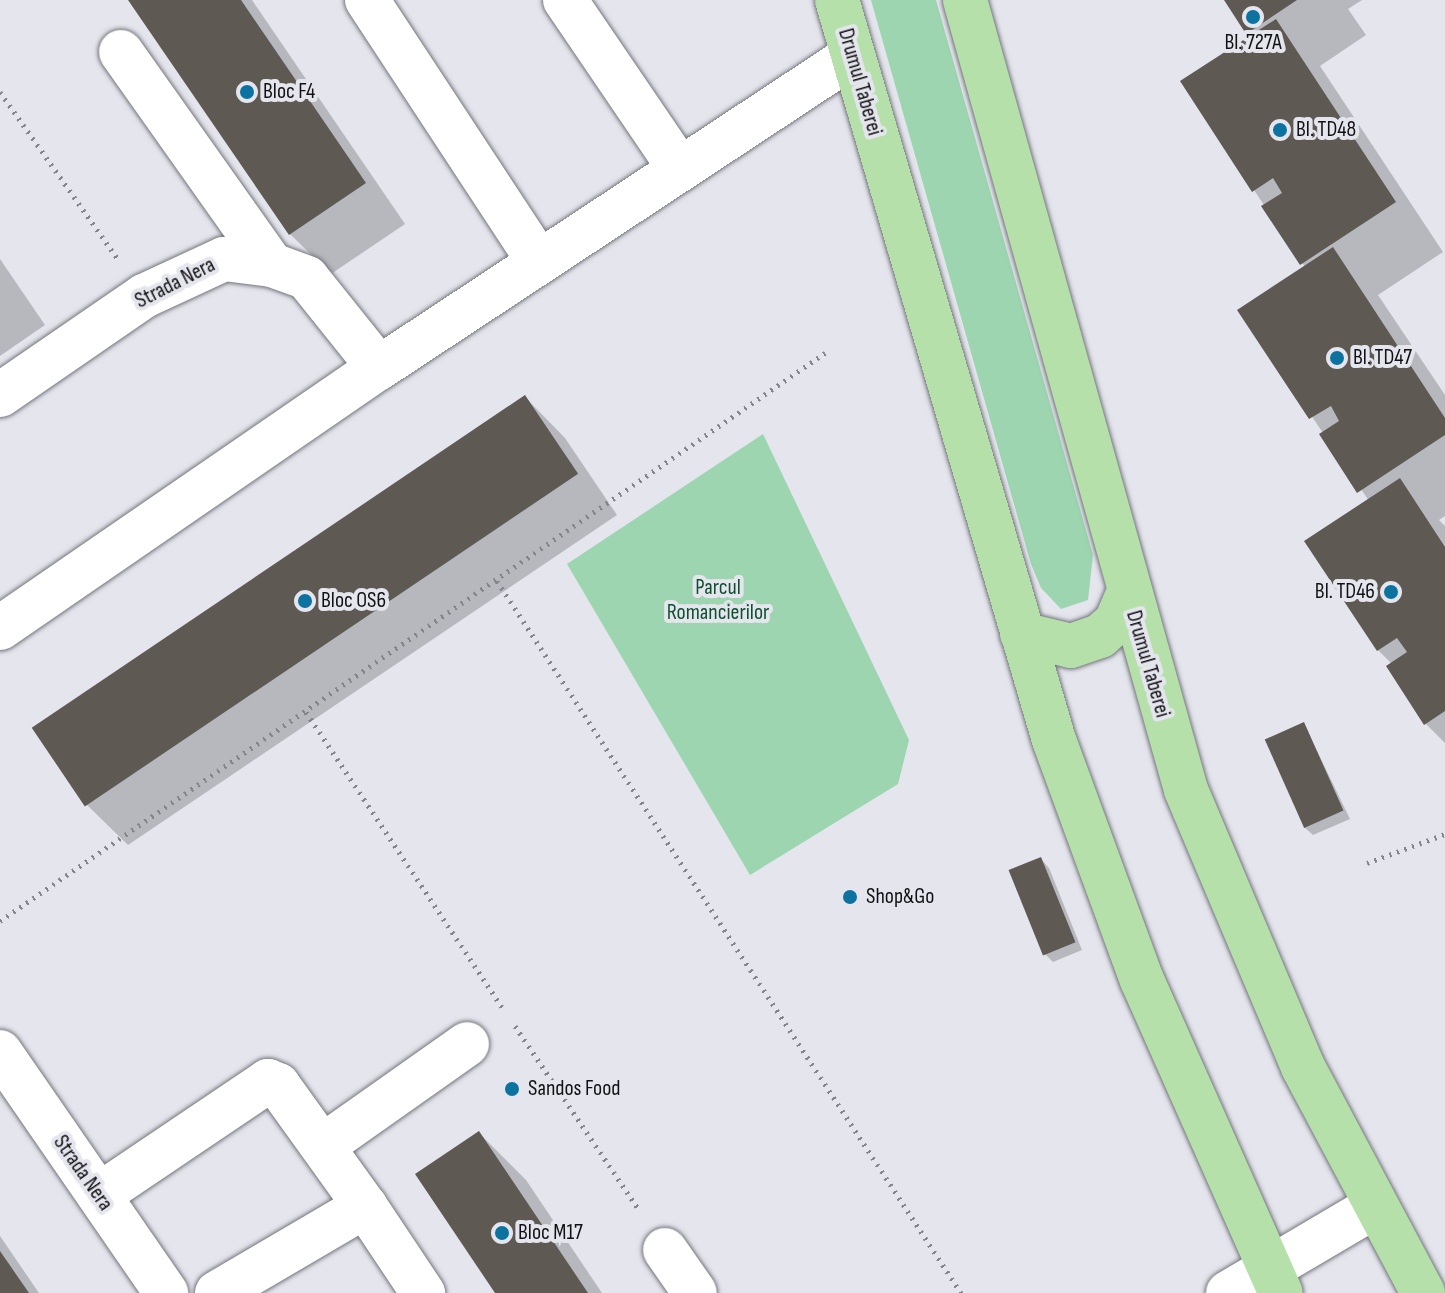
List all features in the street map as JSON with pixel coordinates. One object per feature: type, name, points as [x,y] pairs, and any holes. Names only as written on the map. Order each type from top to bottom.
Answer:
[{"type":"main road","name":"Drumul Taberei","points":[[837,0],[1054,740],[1142,980],[1274,1280]]},
{"type":"main road","name":"Drumul Taberei","points":[[965,0],[1128,594],[1211,858],[1303,1067],[1374,1207],[1423,1293]]},
{"type":"main road","points":[[1022,634],[1071,646],[1100,636],[1116,622],[1128,594]]},
{"type":"street","points":[[367,0],[539,262]]},
{"type":"street","points":[[565,0],[680,169]]},
{"type":"street","points":[[121,52],[272,265]]},
{"type":"street","points":[[0,628],[379,368],[852,56]]},
{"type":"street","name":"Strada Nera","points":[[0,395],[144,296],[224,259],[272,265],[307,278],[379,368]]},
{"type":"street","points":[[324,1145],[467,1044]]},
{"type":"street","name":"Strada Nera","points":[[0,1052],[166,1293]]},
{"type":"street","points":[[99,1195],[268,1081],[278,1085],[324,1145],[423,1293]]},
{"type":"street","points":[[217,1293],[365,1206]]},
{"type":"street","points":[[1228,1293],[1274,1280],[1374,1207]]},
{"type":"street","points":[[665,1250],[695,1293]]},
{"type":"path","points":[[0,94],[144,296]]},
{"type":"path","points":[[0,921],[825,353]]},
{"type":"path","points":[[497,581],[961,1293]]},
{"type":"path","points":[[306,712],[665,1250]]},
{"type":"path","points":[[1367,863],[1445,834]]},
{"type":"green space","points":[[871,0],[936,0],[1093,555],[1088,600],[1061,609],[1041,588],[1031,564]]},
{"type":"green space","name":"Parcul Romancierilor","points":[[763,434],[909,740],[898,784],[750,875],[567,564]]},
{"type":"building","name":"Bloc F4","points":[[128,0],[241,0],[366,183],[289,235]]},
{"type":"building","name":"Bl. 727A","points":[[1224,0],[1297,0],[1246,34]]},
{"type":"building","name":"Bl. TD48","points":[[1276,19],[1396,202],[1300,265],[1261,206],[1282,193],[1273,178],[1252,192],[1180,81]]},
{"type":"building","name":"Bl. TD47","points":[[1333,247],[1445,418],[1445,435],[1357,493],[1319,434],[1339,421],[1331,406],[1309,419],[1237,310]]},
{"type":"building","name":"Bloc OS6","points":[[525,395],[578,474],[85,806],[32,728]]},
{"type":"building","name":"Bl. TD46","points":[[1400,478],[1445,547],[1445,711],[1424,725],[1386,666],[1407,652],[1397,638],[1377,651],[1304,541]]},
{"type":"building","points":[[1304,722],[1343,811],[1304,828],[1265,739]]},
{"type":"building","points":[[1041,857],[1075,942],[1043,955],[1009,870]]},
{"type":"building","name":"Bloc M17","points":[[479,1131],[588,1293],[495,1293],[415,1174]]},
{"type":"building","points":[[0,1251],[29,1293],[0,1293]]},
{"type":"place","name":"Bl. 727A","points":[[1253,17]]},
{"type":"place","name":"Bloc F4","points":[[247,92]]},
{"type":"place","name":"Bl. TD48","points":[[1280,130]]},
{"type":"place","name":"Bl. TD47","points":[[1337,358]]},
{"type":"place","name":"Bl. TD46","points":[[1391,592]]},
{"type":"place","name":"Bloc OS6","points":[[305,601]]},
{"type":"place","name":"Shop&Go","points":[[850,897]]},
{"type":"place","name":"Sandos Food","points":[[512,1089]]},
{"type":"place","name":"Bloc M17","points":[[502,1233]]}]
